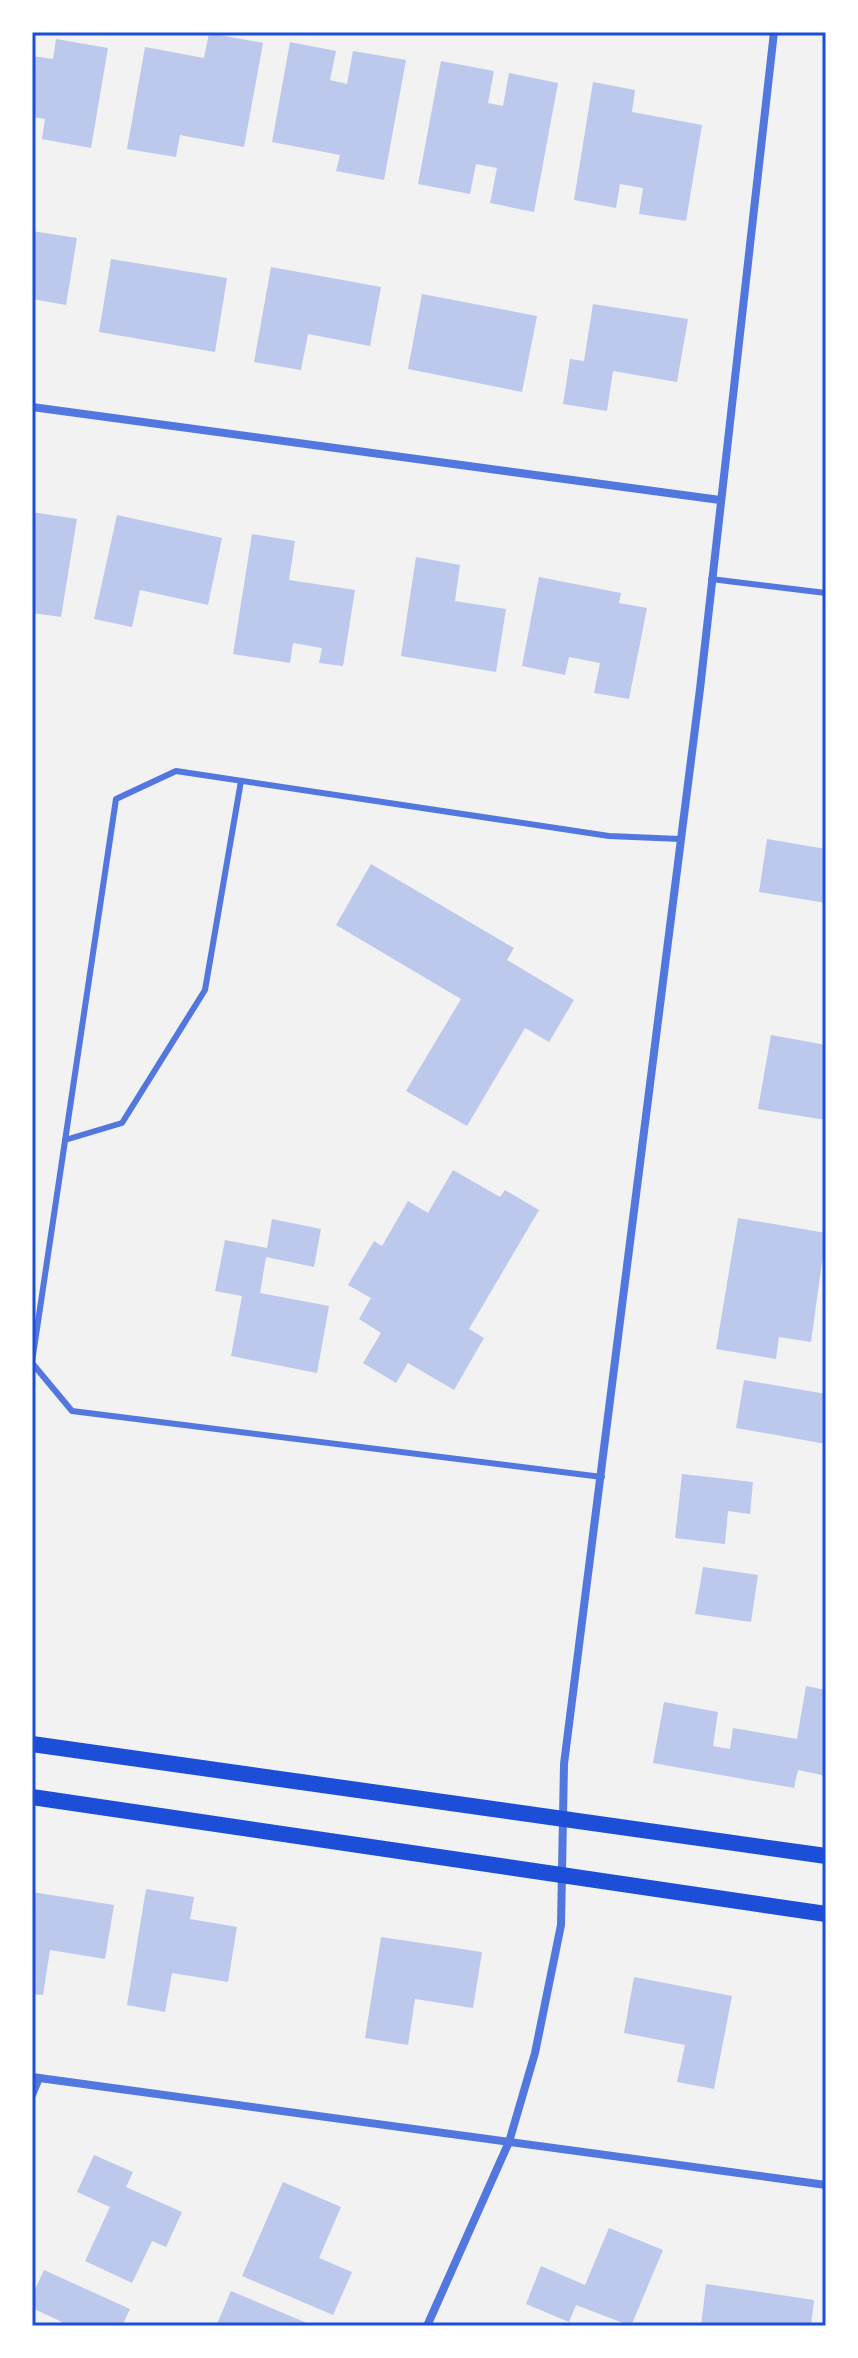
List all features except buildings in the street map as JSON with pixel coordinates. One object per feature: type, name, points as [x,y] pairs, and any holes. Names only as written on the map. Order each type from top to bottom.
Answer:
[{"type":"main road","points":[[32,1744],[826,1856]]},
{"type":"main road","points":[[32,1797],[826,1914]]},
{"type":"street","points":[[427,2326],[509,2142],[550,1989],[561,1925],[564,1764],[680,839],[774,32]]},
{"type":"street","points":[[32,407],[720,500]]},
{"type":"street","points":[[32,2095],[36,2078],[826,2185]]},
{"type":"lane","points":[[711,579],[826,593]]},
{"type":"lane","points":[[602,1477],[72,1411],[32,1363],[116,799],[176,771],[609,836],[680,839]]},
{"type":"lane","points":[[65,1140],[122,1123],[205,990],[241,781]]}]
